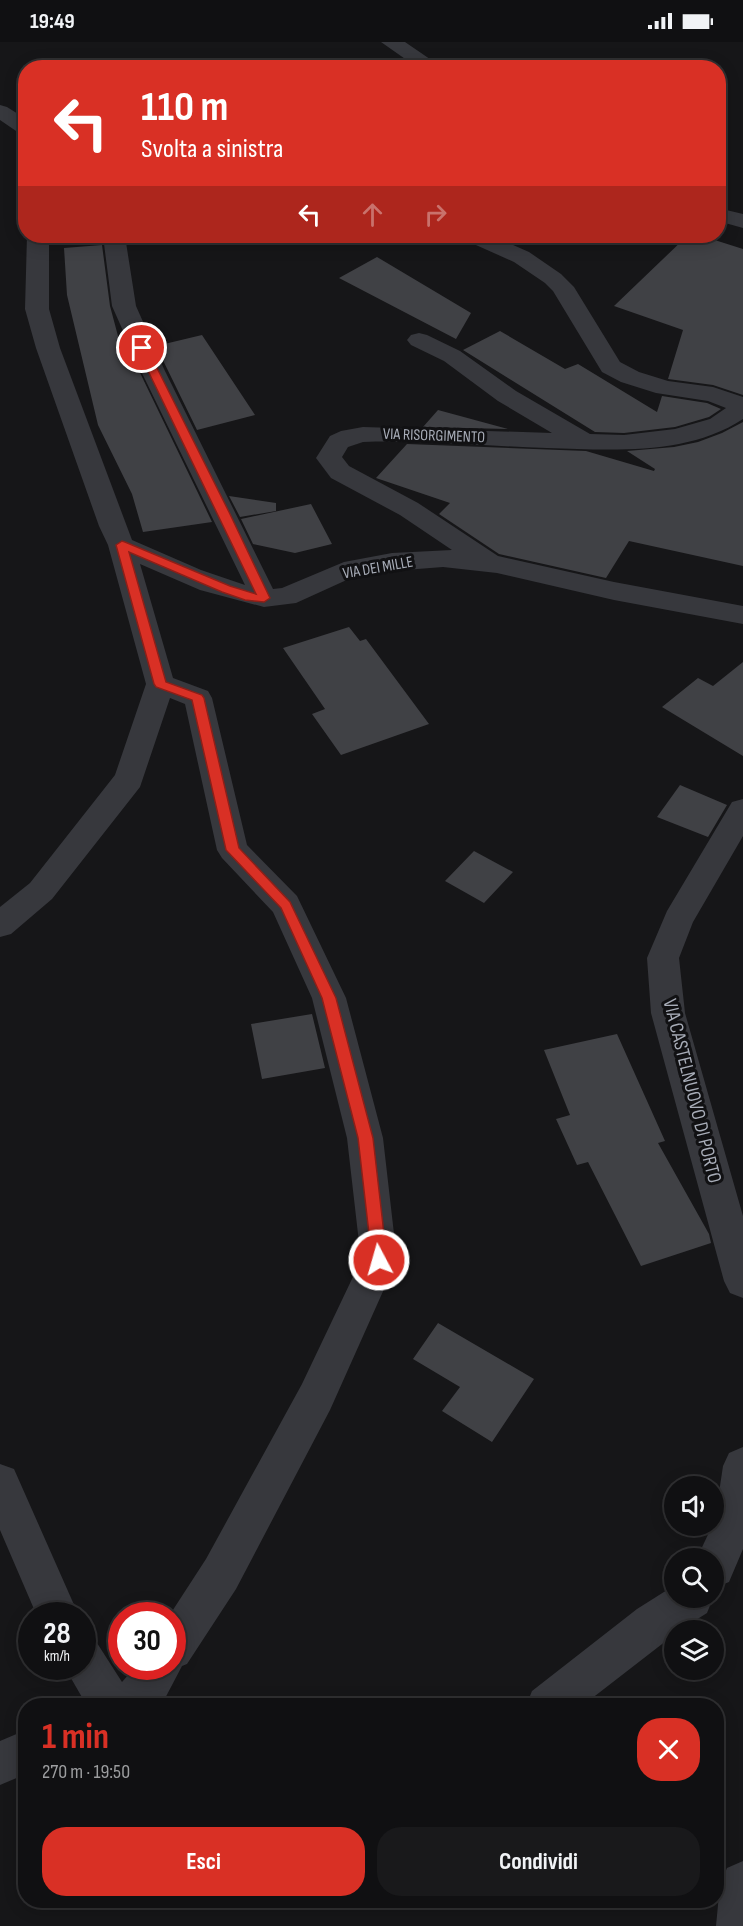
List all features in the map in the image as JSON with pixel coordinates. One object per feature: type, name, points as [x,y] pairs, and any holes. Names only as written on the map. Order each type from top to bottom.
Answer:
[{"type":"street","points":[[391,42],[420,60]]},
{"type":"street","points":[[0,111],[18,123]]},
{"type":"street","points":[[726,216],[743,221]]},
{"type":"street","points":[[0,925],[41,891],[129,779],[160,684],[122,545],[112,526],[48,348],[38,309],[38,243]]},
{"type":"street","points":[[115,243],[124,306],[152,369],[224,512],[264,598]]},
{"type":"street","name":"VIA RISORGIMENTO","points":[[492,243],[553,277],[562,287],[611,367],[630,377],[665,388],[713,394],[743,407]]},
{"type":"street","points":[[419,340],[452,356],[507,396],[586,443]]},
{"type":"street","name":"VIA RISORGIMENTO","points":[[496,564],[462,545],[410,509],[340,472],[329,458],[331,450],[345,438],[370,434],[624,443],[677,436],[719,424],[743,407]]},
{"type":"street","name":"VIA DEI MILLE","points":[[122,545],[245,596],[286,597],[344,571],[392,562],[443,558],[496,564],[614,591],[743,615]]},
{"type":"street","points":[[160,684],[198,698],[233,850],[286,905],[329,998],[365,1138],[379,1260],[310,1408],[220,1574],[186,1627]]},
{"type":"street","name":"VIA CASTELNUOVO DI PORTO","points":[[743,810],[678,920],[663,958],[668,1013],[743,1281]]},
{"type":"street","points":[[723,1548],[738,1513],[743,1466]]},
{"type":"street","points":[[0,1484],[52,1602]]},
{"type":"street","points":[[557,1698],[652,1624],[677,1608]]},
{"type":"street","points":[[95,1680],[106,1698]]},
{"type":"street","points":[[136,1698],[146,1690],[152,1680]]},
{"type":"street","points":[[0,1763],[18,1755]]},
{"type":"street","points":[[739,1926],[743,1884]]},
{"type":"building","points":[[680,243],[724,243],[743,249],[743,395],[713,385],[668,379],[683,330],[614,306]]},
{"type":"building","points":[[102,245],[110,306],[122,351],[130,352],[212,522],[143,532],[132,494],[98,425],[67,295],[64,248]]},
{"type":"building","points":[[377,257],[471,313],[456,339],[339,278]]},
{"type":"building","points":[[500,331],[565,369],[578,364],[657,412],[662,396],[707,403],[721,409],[709,417],[675,427],[624,433],[595,432],[463,350]]},
{"type":"building","points":[[202,335],[255,415],[197,430],[156,346]]},
{"type":"building","points":[[438,410],[508,429],[423,427]]},
{"type":"building","points":[[743,422],[743,566],[629,541],[606,578],[499,554],[439,514],[450,503],[376,478],[407,444],[586,451],[654,471],[655,469],[627,451],[674,447],[698,442]]},
{"type":"building","points":[[229,496],[276,503],[276,511],[240,517]]},
{"type":"building","points":[[311,504],[332,544],[295,553],[253,544],[241,519]]},
{"type":"building","points":[[349,627],[360,641],[366,639],[429,724],[341,755],[312,714],[325,709],[283,648]]},
{"type":"building","points":[[743,662],[743,756],[662,707],[698,678],[713,686]]},
{"type":"building","points":[[680,785],[727,805],[708,837],[657,817]]},
{"type":"building","points":[[474,851],[513,872],[484,903],[445,881]]},
{"type":"building","points":[[312,1014],[325,1068],[262,1079],[251,1024]]},
{"type":"building","points":[[617,1034],[665,1141],[658,1143],[709,1234],[711,1243],[641,1266],[588,1162],[577,1165],[556,1119],[570,1115],[544,1050]]},
{"type":"building","points":[[438,1323],[534,1379],[492,1442],[442,1411],[460,1387],[413,1359]]},
{"type":"route","points":[[142,348],[264,598],[245,596],[226,589],[122,545],[160,684],[198,698],[233,850],[286,905],[329,998],[365,1138],[379,1260]]}]
